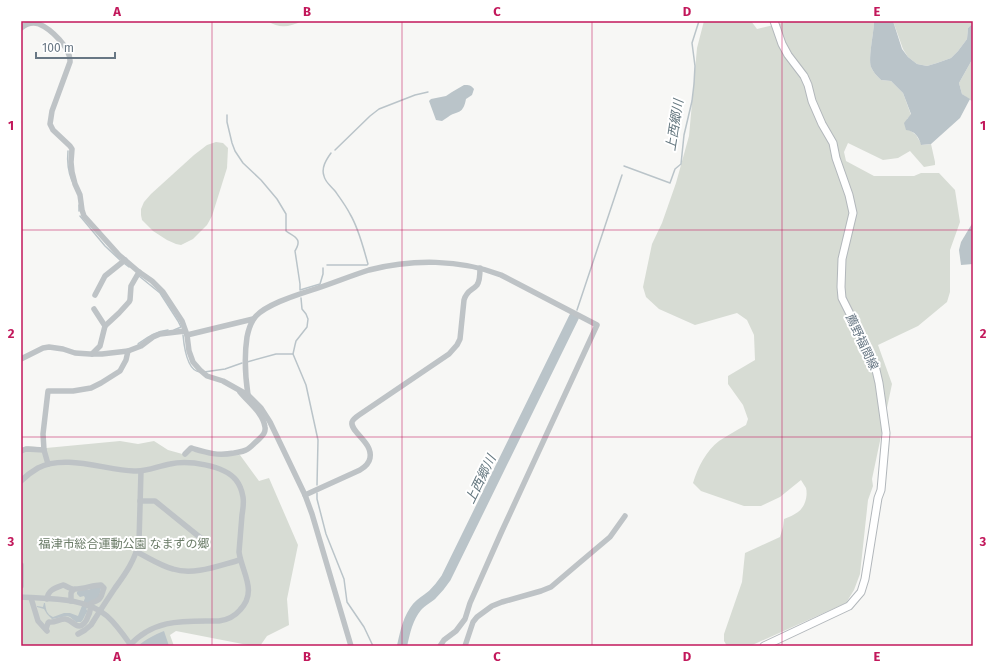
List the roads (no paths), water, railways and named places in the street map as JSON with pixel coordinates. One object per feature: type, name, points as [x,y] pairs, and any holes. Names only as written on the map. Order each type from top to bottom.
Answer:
[{"type":"main road","name":"薦野福間線","points":[[764,646],[849,606],[860,592],[865,579],[878,498],[881,490],[886,433],[882,398],[876,370],[872,358],[842,298],[842,259],[853,213],[849,195],[836,158],[833,143],[812,101],[804,76],[788,55],[782,44],[774,21]]},
{"type":"street","points":[[21,28],[32,23],[39,24],[58,38],[70,54],[70,62],[52,111],[50,124],[53,130],[72,149],[72,172],[80,195],[82,212],[84,216],[95,227],[107,243],[163,292],[178,314],[186,333],[189,351],[193,362],[202,372],[207,376],[223,381],[248,395],[261,408],[270,422],[305,495],[312,514],[351,646]]},
{"type":"street","points":[[95,296],[105,276],[125,260]]},
{"type":"street","points":[[248,395],[245,373],[245,348],[249,330],[257,314],[294,295],[372,270],[408,263],[422,262],[462,264],[480,268],[501,275],[598,325],[501,533],[470,603],[465,619],[460,627],[444,640],[440,646]]},
{"type":"street","points":[[305,495],[364,468],[369,463],[370,451],[366,443],[353,427],[353,420],[358,415],[455,349],[460,339],[465,296],[468,291],[476,286],[480,268]]},
{"type":"street","points":[[92,354],[100,346],[105,326],[129,302],[131,286],[139,272]]},
{"type":"street","points":[[94,309],[105,326]]},
{"type":"street","points":[[21,359],[49,347],[75,353],[92,354],[128,350],[141,346],[153,337],[160,334],[186,333],[253,320]]},
{"type":"street","points":[[48,464],[44,450],[44,434],[48,391],[73,391],[91,388],[102,383],[120,371],[126,360],[128,350]]},
{"type":"street","points":[[185,454],[192,448],[213,454],[243,452],[264,434],[266,430],[262,418],[257,410],[246,400],[238,389]]},
{"type":"street","points":[[21,451],[26,449],[44,450]]},
{"type":"street","points":[[21,481],[30,473],[48,464],[66,462],[134,471],[147,470],[169,464],[186,462],[223,470],[236,480],[240,486],[244,499],[240,560],[247,580],[249,592],[243,607],[231,618],[218,621],[177,622],[164,624],[151,629],[130,645],[113,622],[100,610],[71,601],[21,597]]},
{"type":"street","points":[[78,634],[86,630],[91,624],[130,566],[137,552],[139,542],[141,471]]},
{"type":"street","points":[[140,501],[155,501],[202,539]]},
{"type":"street","points":[[465,646],[473,622],[477,617],[492,606],[551,587],[610,537],[625,516]]},
{"type":"street","points":[[137,552],[166,567],[182,571],[200,570],[240,560]]},
{"type":"street","points":[[21,565],[21,586]]},
{"type":"street","points":[[31,598],[36,616],[47,631],[49,622],[64,619],[67,619],[77,626],[83,625],[86,622],[91,603],[101,598],[104,588],[102,585],[97,585],[73,590],[62,585],[48,593],[47,599]]},
{"type":"street","points":[[71,601],[71,593],[73,590]]},
{"type":"waterway","name":"上西郷川","points":[[624,166],[670,183],[675,169],[681,164],[684,135],[692,101],[694,84],[695,66],[692,43],[699,21]]},
{"type":"waterway","points":[[335,150],[379,109],[415,95],[428,92]]},
{"type":"waterway","points":[[227,115],[227,122],[235,151],[243,163],[261,180],[277,199],[286,214],[286,231],[298,241],[295,251],[300,290],[320,284],[323,268]]},
{"type":"waterway","points":[[68,151],[68,166],[72,181]]},
{"type":"waterway","points":[[327,265],[368,264],[356,226],[347,208],[327,182],[323,173],[326,161],[331,153]]},
{"type":"waterway","name":"上西郷川","points":[[577,310],[622,175]]},
{"type":"waterway","points":[[79,205],[79,211]]},
{"type":"waterway","points":[[80,216],[105,246],[120,260]]},
{"type":"waterway","points":[[125,264],[129,267]]},
{"type":"waterway","points":[[139,276],[160,293],[181,327],[174,330]]},
{"type":"waterway","points":[[301,298],[302,309],[308,319],[307,327],[296,341],[293,354],[306,385],[318,440],[317,485]]},
{"type":"waterway","name":"上西郷川","points":[[402,646],[407,625],[414,611],[434,593],[446,578],[574,317]]},
{"type":"waterway","points":[[138,344],[156,333],[168,330]]},
{"type":"waterway","points":[[183,335],[185,351],[189,363],[196,371],[200,372]]},
{"type":"waterway","points":[[247,362],[276,354],[293,354]]},
{"type":"waterway","points":[[204,372],[225,369],[242,363]]},
{"type":"waterway","points":[[317,493],[317,499],[326,534],[344,579],[347,602],[364,627],[373,646]]},
{"type":"park label","name":"福津市総合運動公園 なまずの郷","points":[[124,544]]}]
